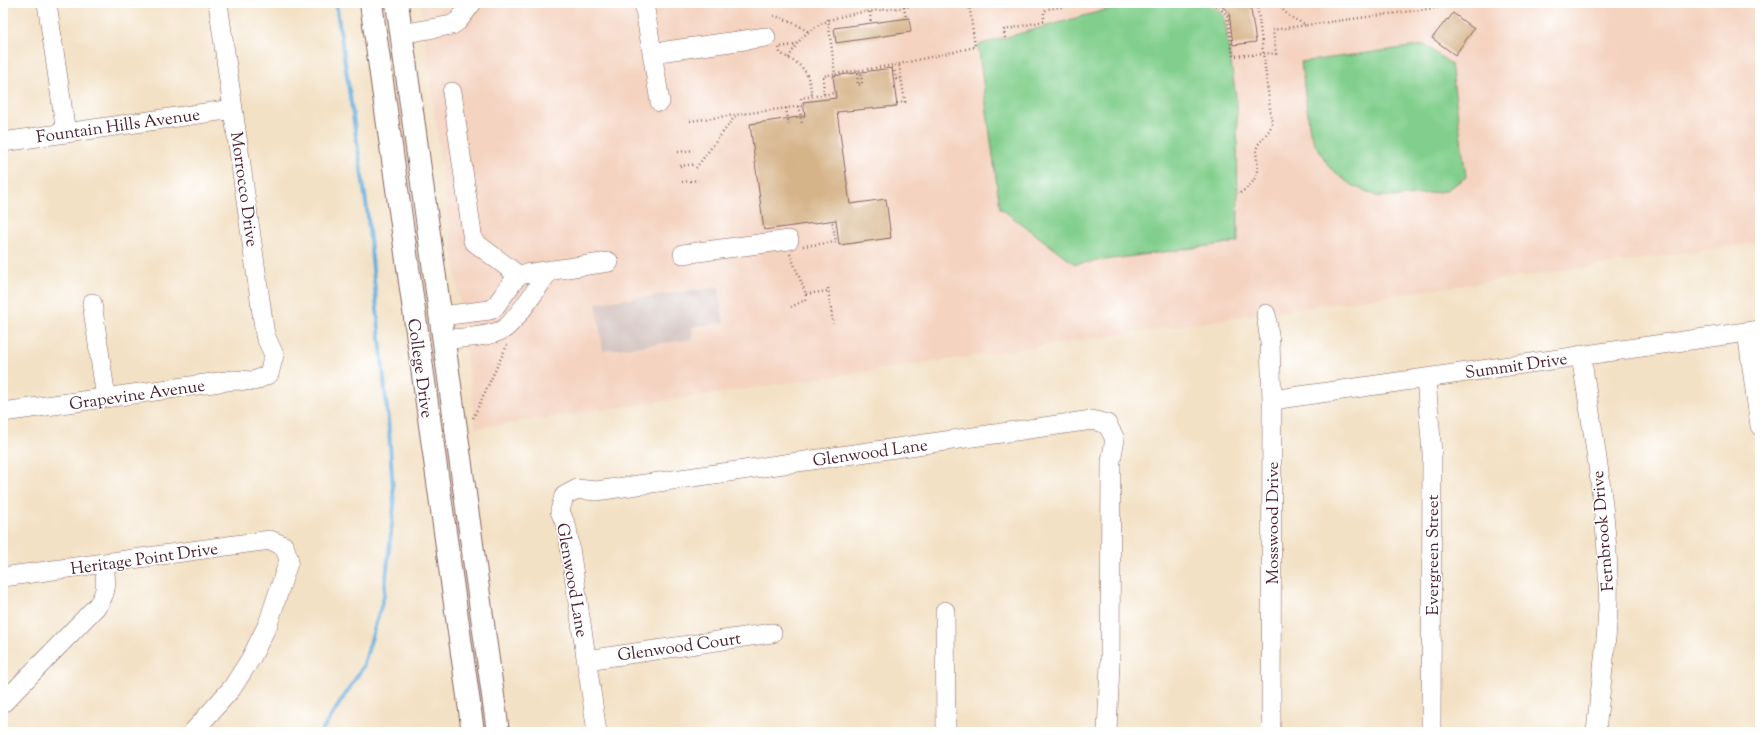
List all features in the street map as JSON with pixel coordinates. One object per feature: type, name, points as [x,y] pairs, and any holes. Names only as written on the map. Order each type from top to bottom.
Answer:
[{"type":"main road","name":"College Drive","points":[[371,3],[473,732]]},
{"type":"main road","name":"College Drive","points":[[397,3],[498,732]]},
{"type":"main road","points":[[415,320],[441,316]]},
{"type":"main road","points":[[418,343],[444,340]]},
{"type":"street","points":[[47,3],[66,133]]},
{"type":"street","name":"Morrocco Drive","points":[[218,3],[266,336],[274,355],[269,374]]},
{"type":"street","points":[[401,34],[452,25],[458,21],[472,3]]},
{"type":"street","points":[[644,3],[660,102]]},
{"type":"street","points":[[652,53],[766,37]]},
{"type":"street","points":[[452,92],[473,241],[518,275]]},
{"type":"street","name":"Fountain Hills Avenue","points":[[3,142],[233,109]]},
{"type":"street","points":[[683,254],[792,245]]},
{"type":"street","points":[[441,316],[490,310],[494,308],[518,275],[609,262]]},
{"type":"street","points":[[444,340],[485,335],[503,330],[514,319],[550,270]]},
{"type":"street","points":[[92,303],[106,398]]},
{"type":"street","name":"Mosswood Drive","points":[[1266,314],[1270,342],[1272,400],[1271,732]]},
{"type":"street","points":[[1753,331],[1760,426]]},
{"type":"street","name":"Summit Drive","points":[[1272,400],[1753,331]]},
{"type":"street","name":"Fernbrook Drive","points":[[1581,355],[1603,502],[1608,569],[1608,607],[1596,732]]},
{"type":"street","name":"Grapevine Avenue","points":[[3,412],[234,380],[254,381],[269,374]]},
{"type":"street","name":"Evergreen Street","points":[[1426,379],[1432,453],[1431,732]]},
{"type":"street","name":"Glenwood Lane","points":[[597,732],[567,528],[560,511],[564,496],[577,489],[596,491],[1092,420],[1106,424],[1115,440],[1111,461],[1110,665],[1107,732]]},
{"type":"street","name":"Heritage Point Drive","points":[[3,577],[270,540],[284,546],[289,560],[268,624],[251,658],[232,688],[193,732]]},
{"type":"street","points":[[3,703],[98,605],[105,594],[106,579],[104,564]]},
{"type":"street","points":[[945,611],[946,732]]},
{"type":"street","name":"Glenwood Court","points":[[587,660],[772,633]]},
{"type":"path","points":[[789,58],[794,45],[808,32],[828,19],[904,7],[914,3]]},
{"type":"path","points":[[824,94],[823,76],[899,64],[976,47],[969,3]]},
{"type":"path","points":[[1005,38],[1004,30],[1044,21],[1044,12],[1047,9],[1092,3]]},
{"type":"path","points":[[1212,3],[1227,14],[1234,56],[1265,53],[1276,54],[1273,30],[1472,3]]},
{"type":"path","points":[[1240,193],[1249,187],[1254,180],[1257,173],[1256,149],[1270,131],[1272,124],[1257,3]]},
{"type":"path","points":[[1279,3],[1289,16],[1307,25]]},
{"type":"path","points":[[904,7],[906,18]]},
{"type":"path","points":[[870,12],[871,23]]},
{"type":"path","points":[[774,16],[802,26],[808,32]]},
{"type":"path","points":[[828,19],[835,74]]},
{"type":"path","points":[[794,45],[779,46],[780,53],[802,67],[808,74],[812,96]]},
{"type":"path","points":[[897,103],[904,102],[899,64]]},
{"type":"path","points":[[892,69],[894,69],[896,79],[901,78]]},
{"type":"path","points":[[857,70],[858,85],[862,84],[861,74],[863,74]]},
{"type":"path","points":[[690,120],[802,106],[801,98],[835,93]]},
{"type":"path","points":[[799,106],[802,124]]},
{"type":"path","points":[[786,108],[789,125]]},
{"type":"path","points":[[680,166],[696,166],[736,115]]},
{"type":"path","points":[[678,152],[694,150]]},
{"type":"path","points":[[682,182],[698,180]]},
{"type":"path","points":[[791,307],[805,300],[806,294],[792,245],[836,242],[832,220]]},
{"type":"path","points":[[806,294],[828,290],[833,324]]},
{"type":"path","points":[[471,421],[510,339]]},
{"type":"shaded area","points":[[420,3],[1760,3],[1760,242],[476,428]]},
{"type":"shaded area","points":[[719,287],[724,323],[692,327],[693,339],[603,351],[596,303]]},
{"type":"green space","points":[[1152,3],[1208,3],[1224,15],[1237,105],[1238,242],[1075,264],[1000,208],[978,45],[1109,9]]},
{"type":"green space","points":[[1425,45],[1451,64],[1466,177],[1445,191],[1398,197],[1377,196],[1351,185],[1330,168],[1315,144],[1310,132],[1301,62]]},
{"type":"building","points":[[1217,3],[1250,3],[1256,42],[1233,45],[1229,12]]},
{"type":"building","points":[[1453,13],[1474,29],[1455,55],[1432,38]]},
{"type":"building","points":[[909,18],[911,32],[836,43],[834,28]]},
{"type":"building","points":[[892,68],[897,106],[837,112],[850,204],[886,199],[891,238],[839,245],[836,220],[764,230],[750,124],[805,116],[803,102],[836,98],[833,76]]},
{"type":"waterway","points":[[321,732],[363,667],[384,596],[394,506],[389,430],[367,209],[336,3]]}]
